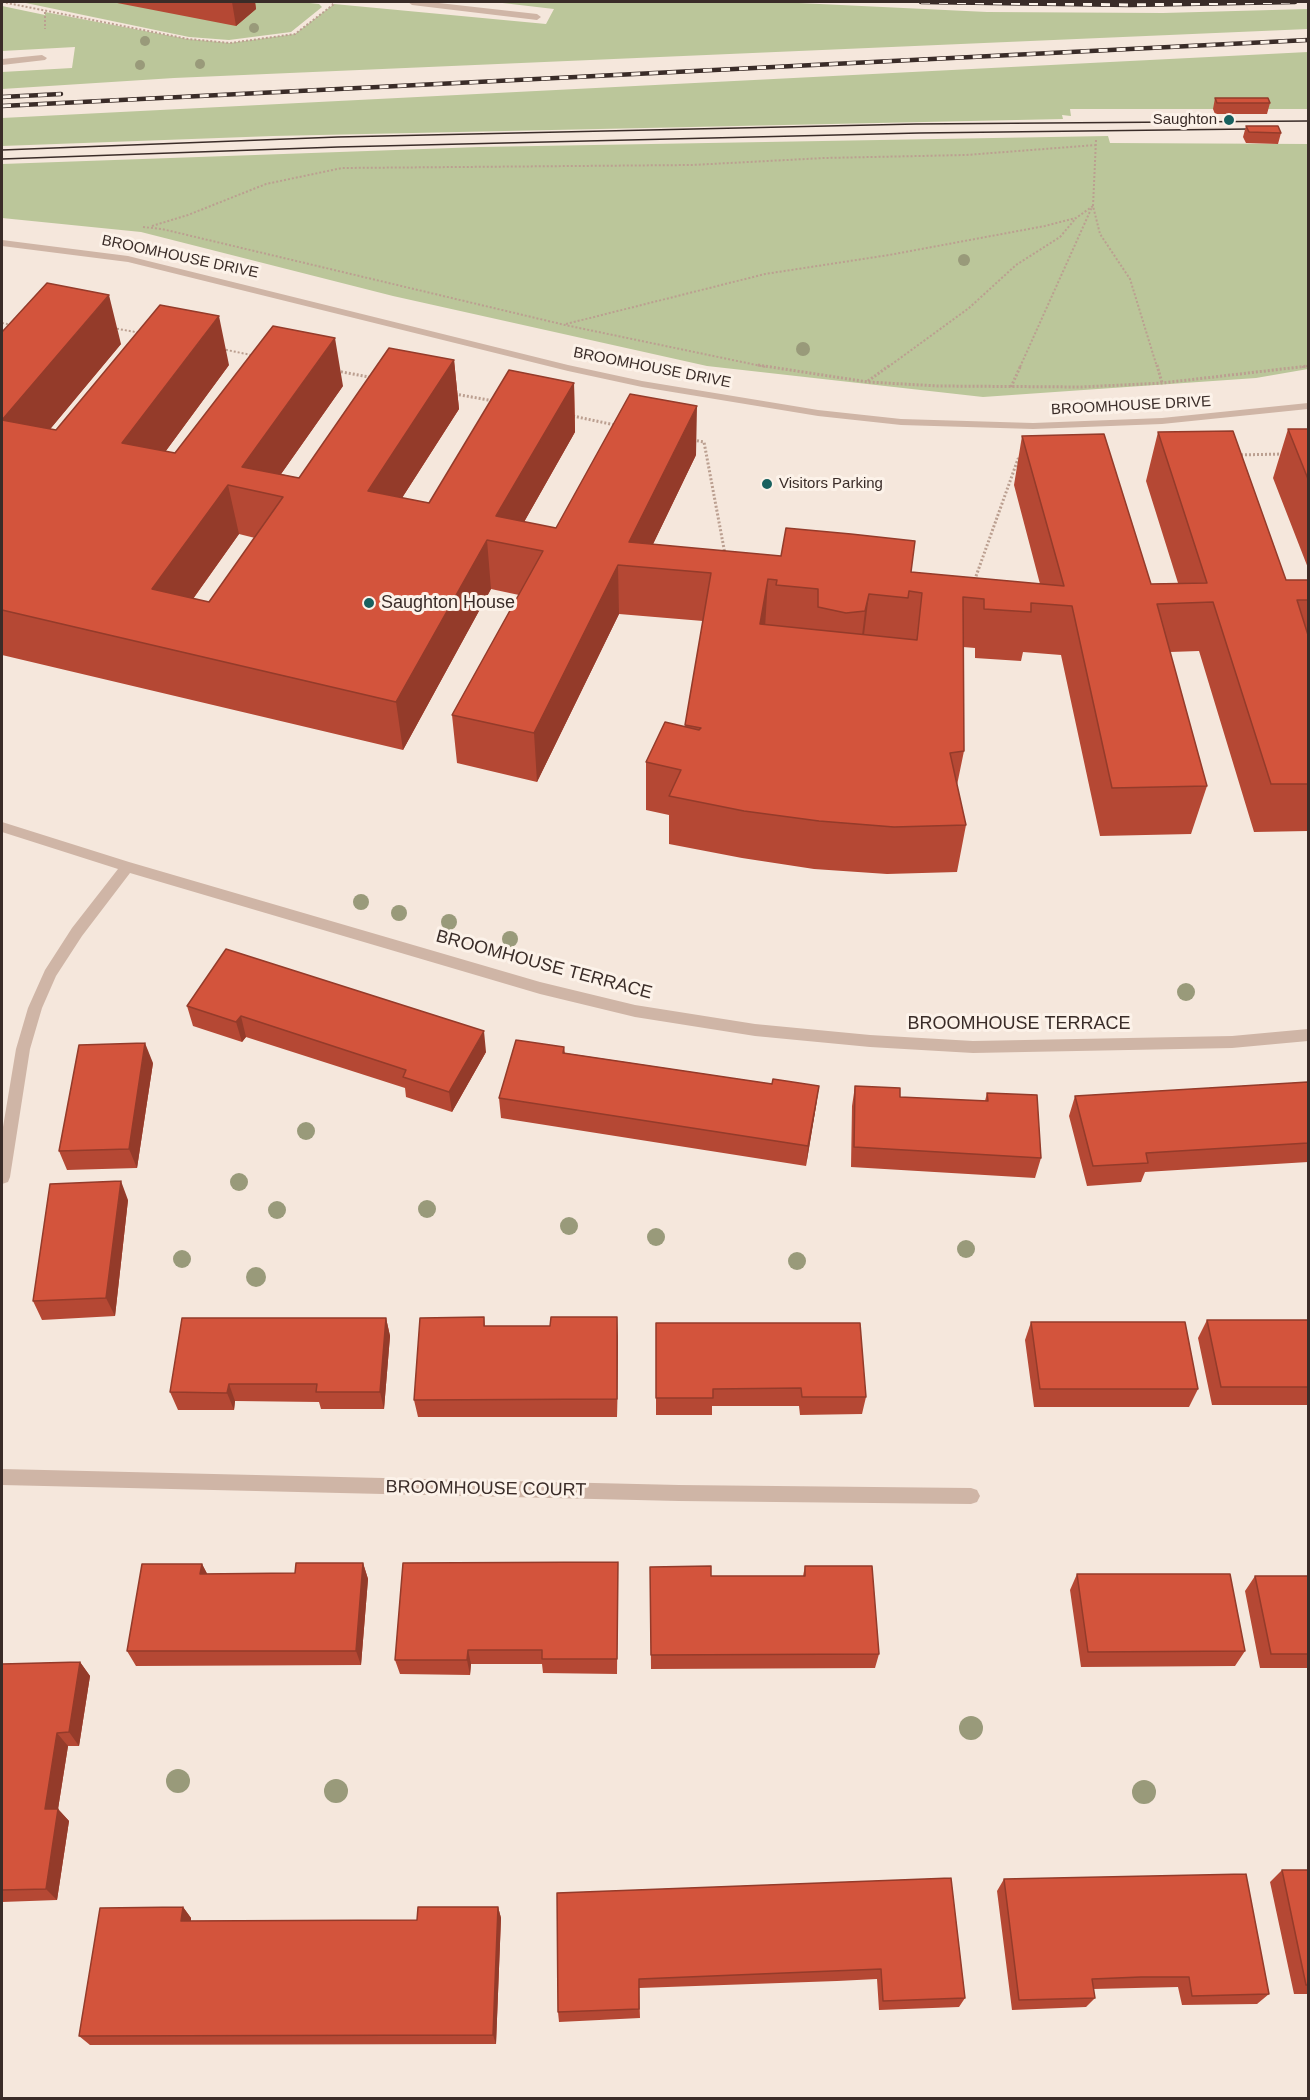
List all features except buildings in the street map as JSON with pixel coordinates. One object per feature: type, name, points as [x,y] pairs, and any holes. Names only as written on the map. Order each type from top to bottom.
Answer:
[{"type":"street","points":[[412,2],[537,17]]},
{"type":"street","points":[[2,62],[42,58]]},
{"type":"street","name":"BROOMHOUSE DRIVE","points":[[2,243],[128,259],[568,368],[642,384],[818,413],[901,422],[1033,426],[1162,421],[1308,406]]},
{"type":"street","name":"BROOMHOUSE TERRACE","points":[[2,827],[127,867],[540,988],[635,1011],[755,1030],[870,1041],[973,1047],[1232,1042],[1308,1035]]},
{"type":"street","points":[[2,1177],[23,1049],[36,1008],[50,974],[77,932],[127,867]]},
{"type":"street","name":"BROOMHOUSE COURT","points":[[2,1477],[679,1494],[971,1496]]},
{"type":"path","points":[[2,2],[188,39],[230,42],[295,34],[334,4],[332,2]]},
{"type":"path","points":[[1096,140],[1093,206],[1100,234],[1130,279],[1162,383]]},
{"type":"path","points":[[149,227],[188,215],[266,184],[342,168],[692,165],[824,158],[966,155],[1096,145]]},
{"type":"path","points":[[868,382],[969,308],[1016,265],[1060,237],[1076,218],[1093,206]]},
{"type":"path","points":[[1011,387],[1093,206]]},
{"type":"path","points":[[565,325],[765,274],[889,255],[1076,218]]},
{"type":"path","points":[[137,226],[565,325],[762,366],[868,382],[938,386],[1082,387],[1162,383],[1308,366]]},
{"type":"path","points":[[2,323],[21,327]]},
{"type":"path","points":[[111,328],[146,334]]},
{"type":"path","points":[[215,348],[262,357]]},
{"type":"path","points":[[332,370],[378,379]]},
{"type":"path","points":[[448,392],[494,401]]},
{"type":"path","points":[[564,415],[622,426]]},
{"type":"path","points":[[692,439],[704,442],[726,562]]},
{"type":"path","points":[[1227,455],[1285,454]]},
{"type":"path","points":[[964,579],[975,579],[1017,459],[1029,459]]},
{"type":"green space","points":[[21,2],[301,2],[319,4],[322,7],[291,32],[229,40],[189,37]]},
{"type":"green space","points":[[494,2],[778,2],[987,12],[1163,13],[1308,9],[1308,29],[174,78],[2,89],[2,72],[72,68],[75,47],[2,51],[2,6],[187,39],[230,43],[295,34],[334,4],[546,24],[554,9]]},
{"type":"green space","points":[[1308,52],[1308,109],[1070,109],[1071,116],[1062,115],[1063,119],[273,136],[2,146],[2,118]]},
{"type":"green space","points":[[1108,136],[1110,143],[1308,144],[1308,369],[1256,378],[983,397],[707,366],[393,296],[141,232],[2,218],[2,164],[480,147]]},
{"type":"tram line","points":[[2,150],[338,137],[916,124],[1308,121]]},
{"type":"tram line","points":[[2,159],[338,147],[919,133],[1249,129]]},
{"type":"railway","points":[[921,2],[1130,5],[1295,2]]},
{"type":"railway","points":[[2,106],[1308,40]]},
{"type":"railway","points":[[2,97],[61,94]]},
{"type":"place","name":"Saughton","points":[[1229,120]]},
{"type":"place","name":"Visitors Parking","points":[[767,484]]},
{"type":"place","name":"Saughton House","points":[[369,603]]}]
